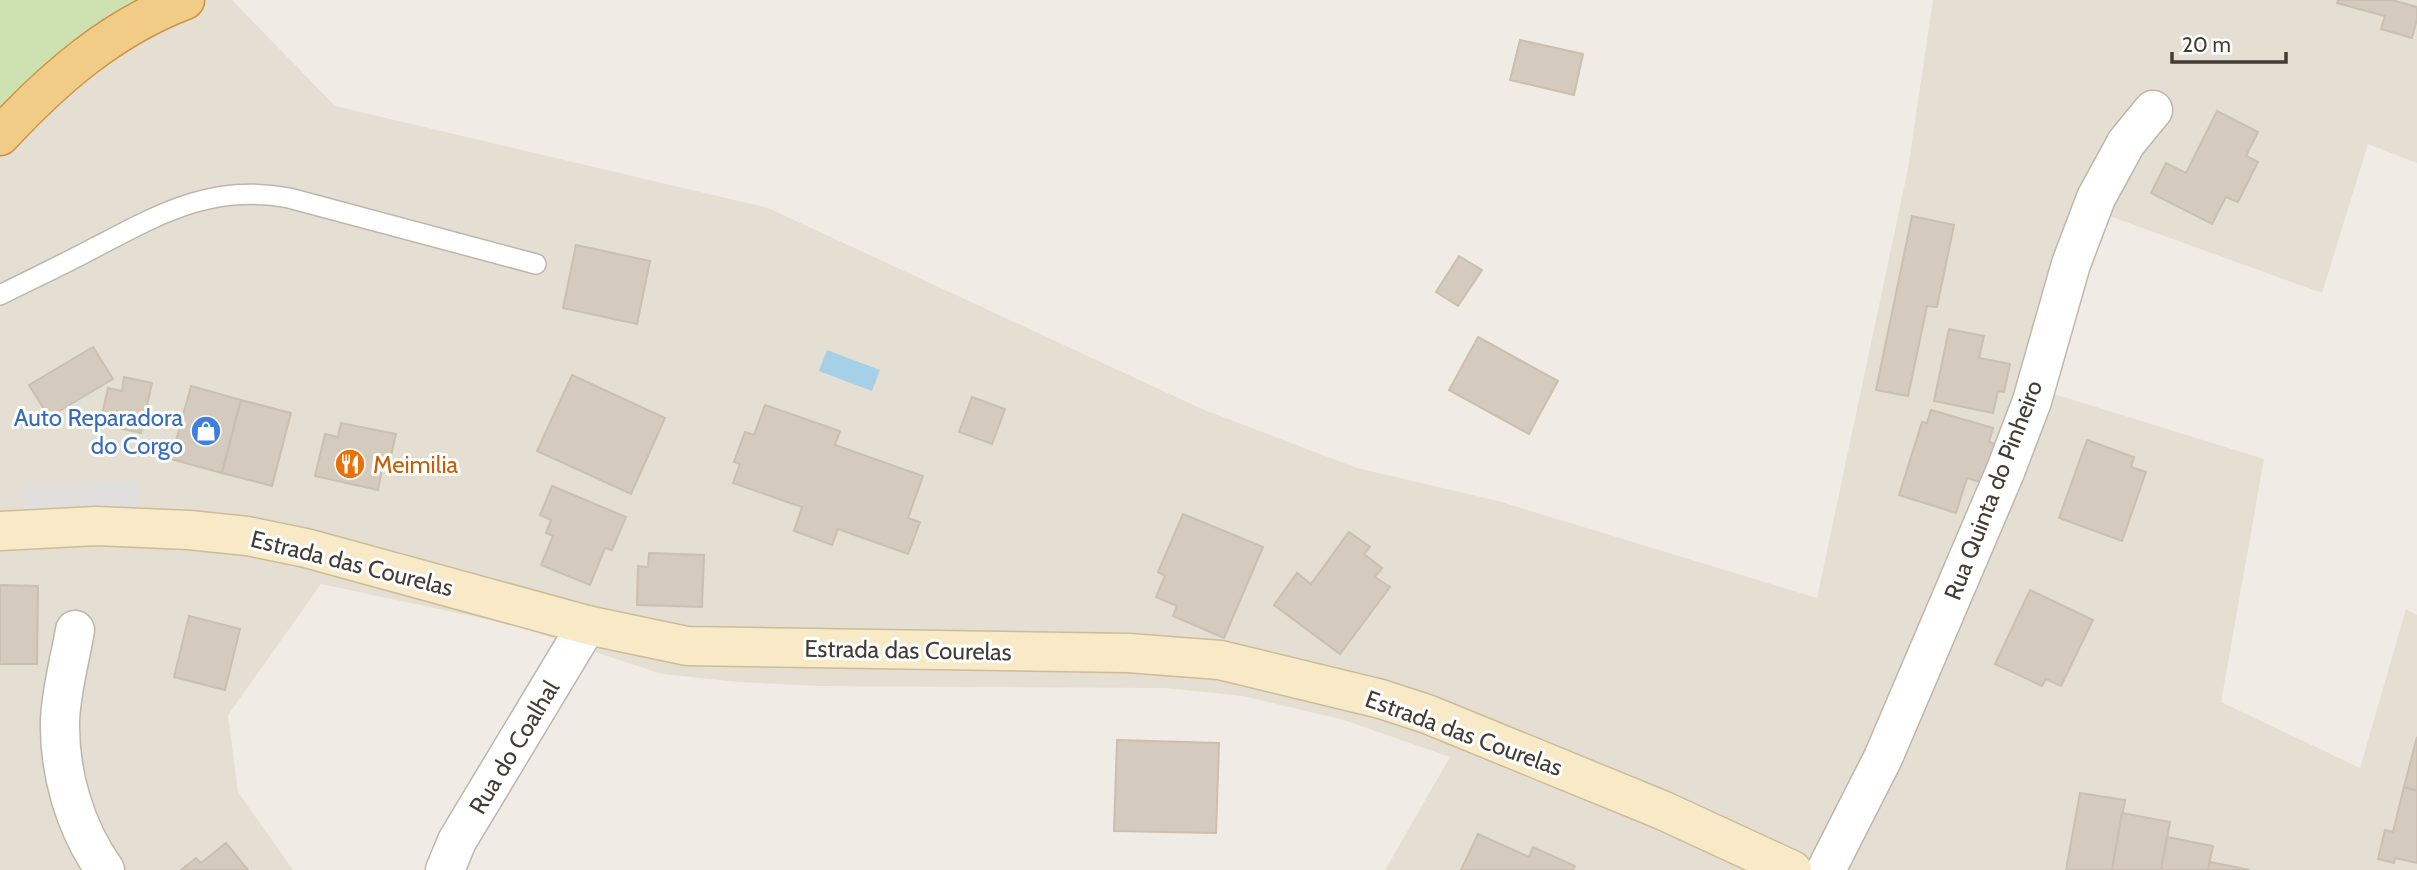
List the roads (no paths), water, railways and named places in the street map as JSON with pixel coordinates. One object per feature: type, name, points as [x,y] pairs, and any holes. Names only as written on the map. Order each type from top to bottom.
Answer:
[{"type":"highway","points":[[0,136],[57,79],[82,59],[135,24],[185,0]]},
{"type":"main road","name":"Estrada das Courelas","points":[[2,524],[189,530],[247,536],[306,548],[587,625],[687,646],[1128,653],[1194,657],[1244,665],[1427,713],[1662,810],[1792,870]]},
{"type":"street","name":"Rua Quinta do Pinheiro","points":[[1826,870],[1883,758],[2005,472],[2032,401],[2071,264],[2096,198],[2126,143],[2153,110]]},
{"type":"street","name":"Rua do Coalhal","points":[[445,870],[457,841],[587,625]]},
{"type":"street","points":[[75,630],[60,721],[64,773],[80,824],[105,870]]},
{"type":"lane","points":[[0,295],[165,211],[211,197],[239,193],[289,198],[536,264]]},
{"type":"water","points":[[827,350],[880,370],[872,391],[819,371]]},
{"type":"place","name":"Auto Reparadora do Corgo","points":[[206,431]]},
{"type":"place","name":"Meimilia","points":[[350,464]]}]
